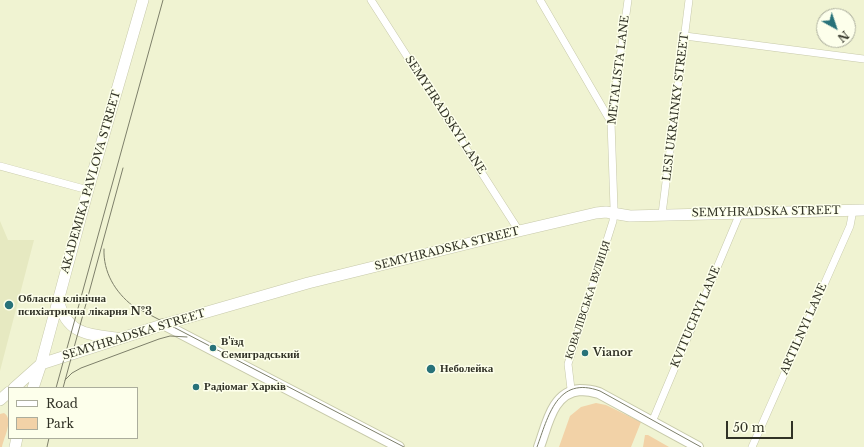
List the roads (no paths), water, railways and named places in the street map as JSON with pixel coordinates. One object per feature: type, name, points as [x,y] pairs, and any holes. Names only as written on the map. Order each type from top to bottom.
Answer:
[{"type":"main road","name":"AKADEMIKA PAVLOVA STREET","points":[[33,387],[143,0]]},
{"type":"main road","name":"SEMYHRADSKA STREET","points":[[41,364],[164,324],[308,283],[596,213],[614,213],[630,216],[859,210]]},
{"type":"main road","points":[[58,300],[65,318],[76,330],[88,334],[119,338]]},
{"type":"main road","points":[[164,324],[399,447]]},
{"type":"main road","points":[[15,387],[41,364]]},
{"type":"main road","points":[[539,447],[554,407],[562,397],[573,391],[583,390],[596,392],[698,447]]},
{"type":"main road","points":[[0,400],[8,393]]},
{"type":"street","name":"SEMYHRADSKYI LANE","points":[[371,0],[519,231]]},
{"type":"street","points":[[540,0],[611,122]]},
{"type":"street","name":"METALISTA LANE","points":[[614,213],[611,122],[628,0]]},
{"type":"street","name":"LESI UKRAINKY STREET","points":[[662,214],[689,0]]},
{"type":"street","points":[[685,36],[864,59]]},
{"type":"street","points":[[0,166],[88,190]]},
{"type":"street","name":"ARTILNYI LANE","points":[[752,447],[850,226],[859,210]]},
{"type":"street","name":"KVITUCHYI LANE","points":[[652,422],[740,212]]},
{"type":"street","name":"КОВАЛІВСЬКА ВУЛИЦЯ","points":[[573,391],[571,389],[568,364],[612,226],[614,213]]},
{"type":"tram line","points":[[56,387],[163,0]]},
{"type":"tram line","points":[[63,387],[123,168]]},
{"type":"tram line","points":[[104,249],[104,257],[111,281],[133,306],[404,447]]},
{"type":"tram line","points":[[65,380],[72,373],[81,368],[159,339],[170,336],[187,337]]},
{"type":"tram line","points":[[537,447],[545,423],[556,402],[564,394],[574,389],[585,388],[600,391],[701,447]]},
{"type":"tram line","points":[[47,447],[49,439]]},
{"type":"place","name":"Обласна клінічна психіатрична лікарня №3","points":[[9,305]]},
{"type":"place","name":"В'їзд Семиградський","points":[[213,348]]},
{"type":"place","name":"Vianor","points":[[585,353]]},
{"type":"place","name":"Неболейка","points":[[431,369]]},
{"type":"place","name":"Радіомаг Харків","points":[[196,387]]}]
